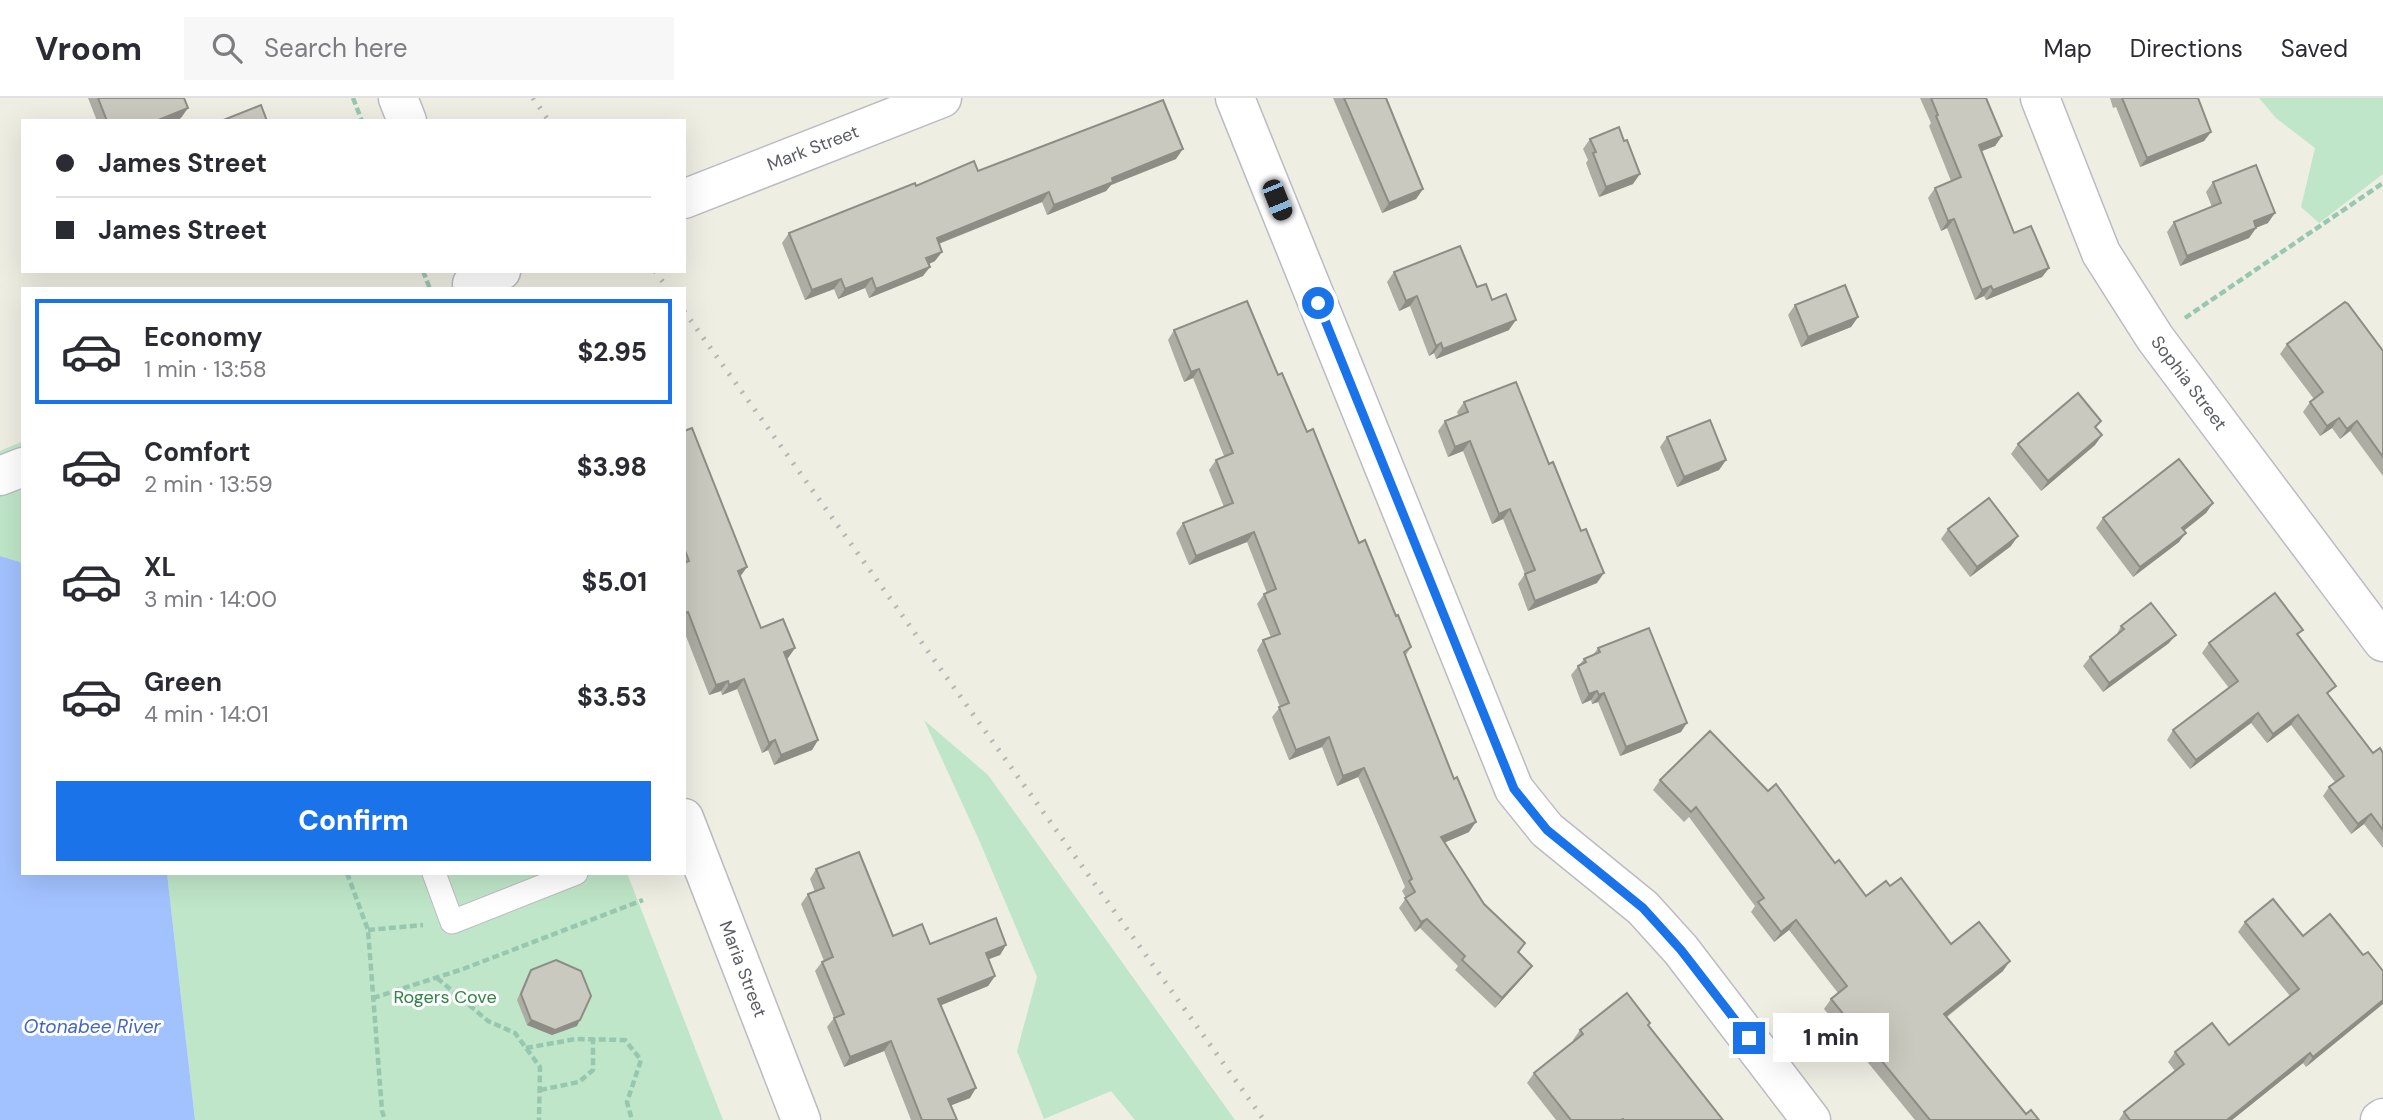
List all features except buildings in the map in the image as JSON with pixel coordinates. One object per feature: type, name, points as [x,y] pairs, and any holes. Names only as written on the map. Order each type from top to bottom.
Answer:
[{"type":"street","points":[[398,98],[406,119]]},
{"type":"street","name":"Mark Street","points":[[686,198],[942,98]]},
{"type":"street","points":[[1235,98],[1514,789],[1547,830],[1643,908],[1681,950],[1811,1120]]},
{"type":"street","name":"Sophia Street","points":[[2040,98],[2101,253],[2155,338],[2383,642]]},
{"type":"street","points":[[0,476],[21,468]]},
{"type":"street","name":"Maria Street","points":[[686,827],[801,1120]]},
{"type":"lane","points":[[435,875],[452,922],[570,875]]},
{"type":"path","points":[[353,98],[361,119]]},
{"type":"path","points":[[2155,338],[2383,183]]},
{"type":"path","points":[[347,875],[368,930],[382,1111],[385,1120]]},
{"type":"path","points":[[373,998],[643,900]]},
{"type":"path","points":[[368,930],[452,922]]},
{"type":"path","points":[[437,977],[488,1021],[515,1033],[540,1067],[539,1120]]},
{"type":"path","points":[[526,1048],[576,1039],[625,1040],[641,1060],[627,1102],[632,1120]]},
{"type":"path","points":[[540,1090],[579,1082],[593,1070],[593,1039]]},
{"type":"green space","points":[[2259,98],[2383,98],[2383,174],[2319,223],[2301,207],[2315,148],[2276,118]]},
{"type":"green space","points":[[21,442],[21,563],[0,556],[0,451]]},
{"type":"green space","points":[[924,720],[988,775],[1235,1120],[1135,1120],[1111,1091],[1044,1119],[1017,1051],[1037,977]]},
{"type":"green space","name":"Rogers Cove","points":[[167,875],[628,875],[723,1120],[195,1120]]},
{"type":"water","name":"Otonabee River","points":[[0,556],[21,563],[21,875],[167,875],[195,1120],[0,1120]]},
{"type":"railway","points":[[533,98],[548,119]]},
{"type":"railway","points":[[656,273],[667,287]]},
{"type":"railway","points":[[686,314],[1264,1120]]},
{"type":"route","points":[[1318,303],[1514,789],[1547,830],[1643,908],[1681,950],[1749,1038]]}]
